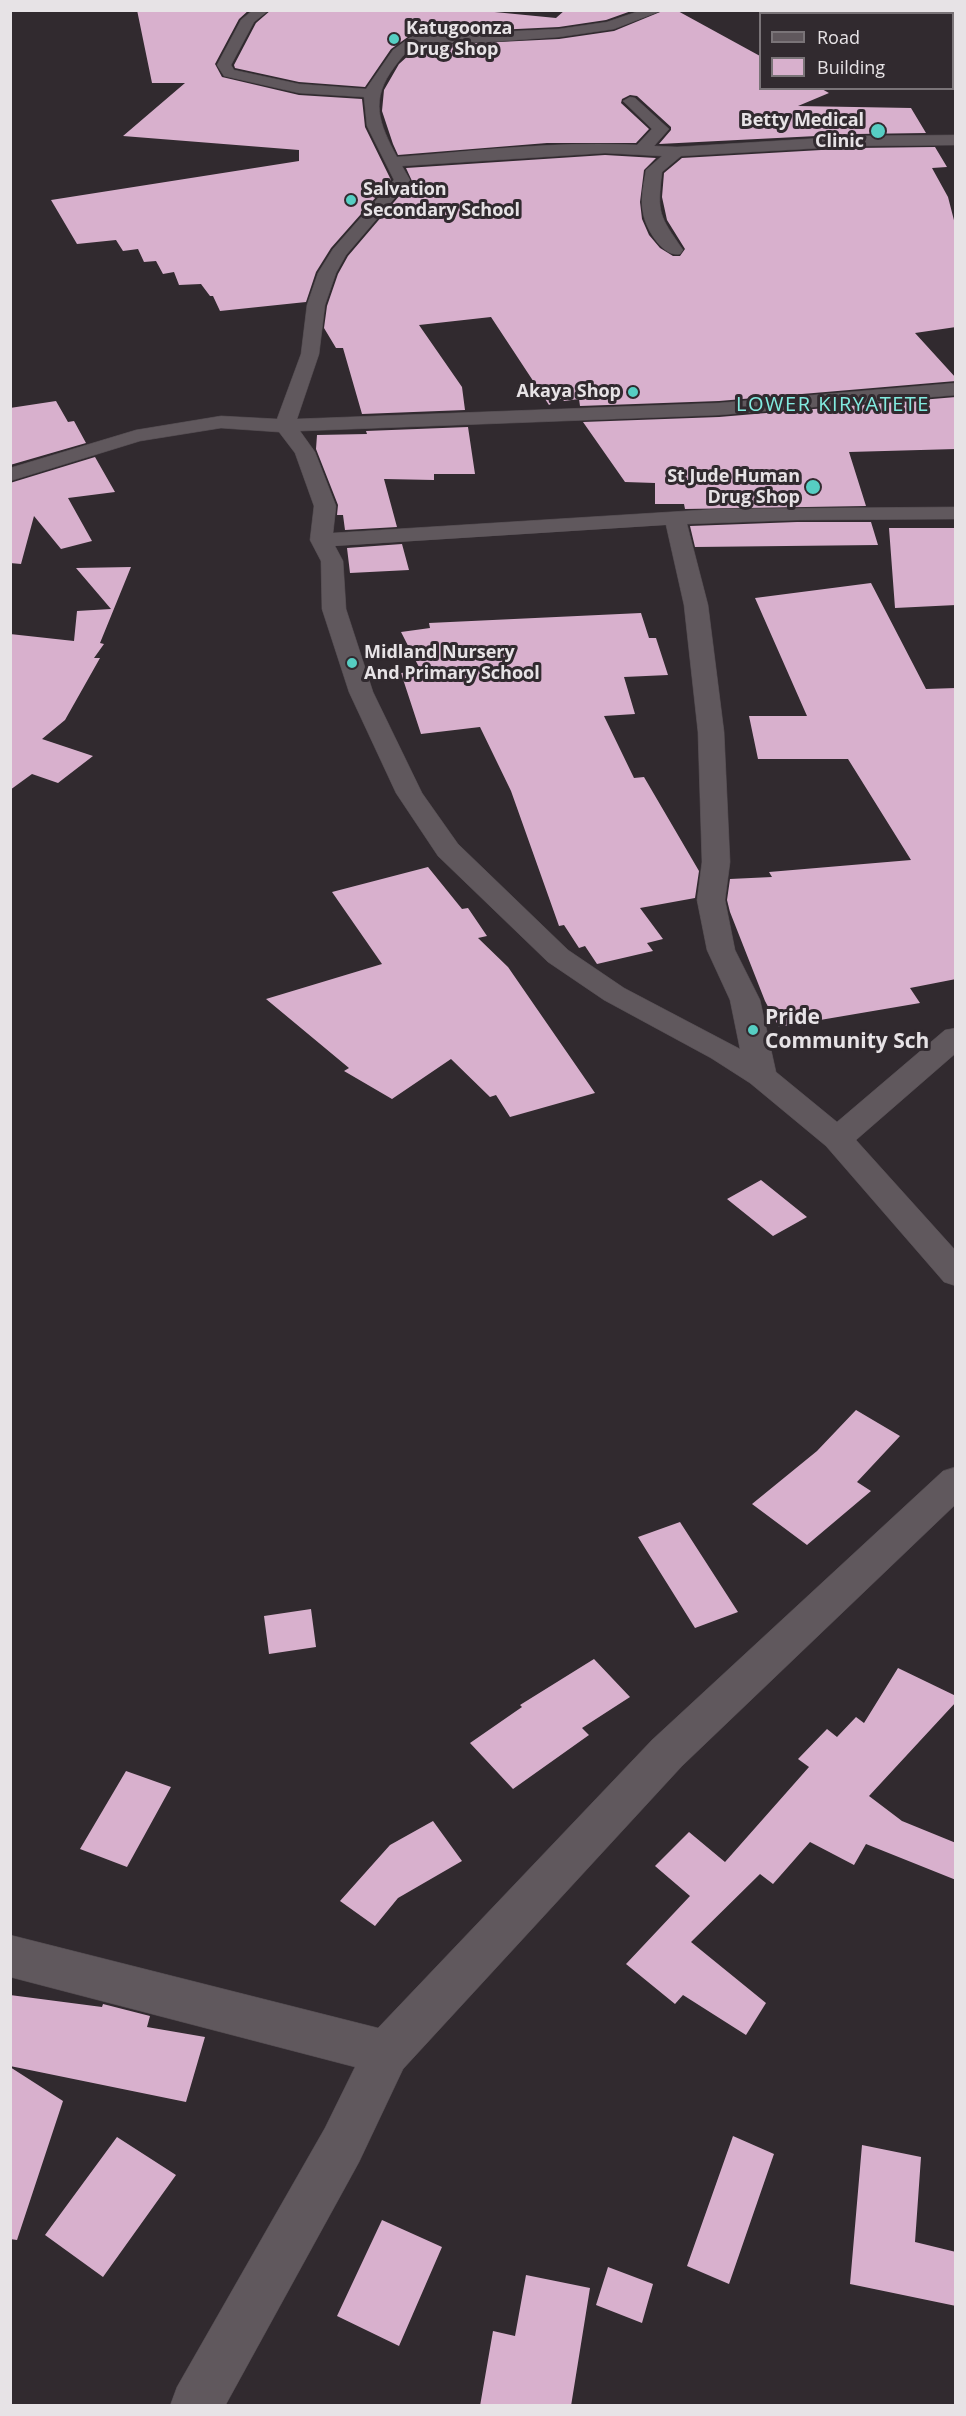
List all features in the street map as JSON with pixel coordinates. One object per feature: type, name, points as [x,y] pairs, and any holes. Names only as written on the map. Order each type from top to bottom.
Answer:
[{"type":"street","points":[[263,10],[248,20],[224,65],[229,73],[288,89],[321,93],[371,93]]},
{"type":"street","points":[[285,426],[310,354],[316,305],[327,273],[339,253],[402,180],[378,136],[372,109],[371,93],[390,62],[412,41],[559,33],[609,26],[657,10]]},
{"type":"street","points":[[630,101],[661,129],[643,148]]},
{"type":"street","points":[[393,162],[533,151],[643,148],[677,152],[844,141],[956,140]]},
{"type":"street","points":[[674,250],[653,224],[649,207],[654,170],[677,152]]},
{"type":"street","points":[[10,476],[136,436],[221,422],[285,426],[719,409],[956,389]]},
{"type":"street","points":[[285,426],[305,452],[325,506],[321,540],[332,561],[334,609],[361,692],[409,793],[448,850],[558,956],[614,994],[722,1051],[761,1076],[837,1139],[956,1274]]},
{"type":"street","points":[[321,540],[675,518],[852,511],[956,513]]},
{"type":"street","points":[[675,518],[696,605],[711,732],[716,842],[711,900],[721,950],[745,1000],[761,1076]]},
{"type":"street","points":[[837,1139],[956,1037]]},
{"type":"street","points":[[196,2406],[342,2145],[386,2053],[667,1753],[956,1481]]},
{"type":"street","points":[[10,1956],[386,2053]]},
{"type":"building","points":[[137,10],[249,10],[239,19],[215,64],[222,77],[299,95],[362,99],[365,127],[391,180],[331,248],[316,272],[306,302],[220,311],[213,296],[210,296],[201,284],[179,285],[174,272],[163,274],[156,261],[144,262],[138,249],[123,251],[116,240],[77,244],[51,200],[299,161],[299,150],[123,136],[185,83],[152,83]]},
{"type":"building","points":[[271,10],[474,10],[556,18],[565,10],[634,10],[606,20],[559,27],[412,34],[391,49],[365,87],[299,82],[235,68],[234,65],[256,23]]},
{"type":"building","points":[[665,10],[676,10],[759,55],[759,90],[824,90],[829,93],[798,106],[911,108],[926,133],[856,134],[659,144],[671,127],[637,96],[630,95],[622,99],[621,103],[649,129],[636,143],[547,143],[398,155],[382,111],[384,90],[399,64],[419,46],[559,39],[614,31]]},
{"type":"building","points":[[935,147],[947,167],[932,168],[948,197],[956,228],[956,327],[915,333],[956,378],[956,381],[719,401],[580,406],[579,399],[564,401],[562,398],[549,405],[491,317],[419,325],[462,387],[465,410],[362,414],[343,348],[336,348],[324,328],[327,306],[338,274],[348,256],[412,181],[406,168],[605,155],[656,158],[644,170],[640,202],[642,219],[649,235],[660,248],[673,256],[680,256],[685,249],[667,220],[662,197],[664,173],[682,158],[856,148]]},
{"type":"building","points":[[956,397],[956,449],[849,452],[866,506],[685,509],[684,504],[655,504],[655,483],[625,482],[583,422],[719,417]]},
{"type":"building","points":[[56,401],[68,422],[74,421],[86,443],[10,465],[10,408]]},
{"type":"building","points":[[468,427],[475,474],[434,474],[434,480],[384,479],[397,527],[345,530],[343,515],[337,515],[338,505],[316,449],[317,435]]},
{"type":"building","points":[[95,457],[115,492],[68,498],[92,541],[61,549],[34,516],[21,564],[10,563],[10,483]]},
{"type":"building","points":[[871,522],[878,545],[695,547],[690,526]]},
{"type":"building","points":[[889,528],[956,528],[956,605],[895,608]]},
{"type":"building","points":[[402,544],[409,570],[350,573],[347,548]]},
{"type":"building","points":[[131,567],[100,643],[104,644],[94,658],[100,658],[65,720],[42,739],[93,756],[58,783],[32,774],[10,790],[10,634],[74,641],[77,611],[111,609],[76,568]]},
{"type":"building","points":[[871,583],[926,689],[956,688],[956,979],[910,988],[920,1003],[779,1027],[765,1001],[730,912],[727,900],[730,879],[772,877],[769,872],[911,860],[848,759],[758,759],[749,716],[807,716],[755,598]]},
{"type":"building","points":[[641,613],[649,638],[656,638],[668,675],[624,677],[635,714],[604,716],[634,778],[644,777],[699,871],[695,898],[640,908],[663,939],[647,943],[653,951],[597,964],[585,946],[579,948],[564,925],[559,926],[511,791],[480,727],[421,734],[401,673],[421,671],[401,632],[430,628],[429,623]]},
{"type":"building","points":[[428,867],[462,909],[468,908],[487,936],[478,938],[508,967],[595,1093],[510,1117],[496,1095],[490,1097],[451,1059],[392,1099],[344,1071],[349,1068],[266,999],[382,964],[332,892]]},
{"type":"building","points":[[761,1180],[807,1217],[773,1236],[727,1199]]},
{"type":"building","points":[[856,1410],[900,1436],[857,1482],[871,1491],[807,1545],[752,1504],[817,1451]]},
{"type":"building","points":[[680,1522],[738,1612],[695,1628],[638,1537]]},
{"type":"building","points":[[311,1609],[316,1647],[269,1654],[264,1616]]},
{"type":"building","points":[[594,1659],[630,1697],[582,1728],[589,1735],[513,1789],[470,1743],[522,1707],[520,1705]]},
{"type":"building","points":[[898,1668],[956,1696],[956,1702],[869,1796],[902,1821],[956,1843],[956,1880],[866,1844],[854,1865],[810,1842],[773,1884],[760,1874],[691,1942],[766,2003],[746,2035],[683,1995],[675,2004],[626,1964],[690,1896],[655,1866],[689,1832],[725,1862],[809,1767],[798,1759],[827,1729],[837,1737],[856,1717],[864,1723]]},
{"type":"building","points":[[126,1771],[171,1787],[127,1867],[80,1849]]},
{"type":"building","points":[[433,1821],[462,1861],[398,1898],[375,1926],[340,1901],[390,1845]]},
{"type":"building","points":[[10,1995],[102,2007],[103,2004],[150,2016],[147,2027],[205,2037],[186,2102],[10,2066]]},
{"type":"building","points":[[10,2067],[63,2101],[17,2240],[10,2239]]},
{"type":"building","points":[[733,2136],[774,2154],[729,2284],[687,2266]]},
{"type":"building","points":[[117,2137],[176,2175],[103,2277],[45,2235]]},
{"type":"building","points":[[862,2145],[921,2157],[915,2242],[956,2252],[956,2306],[850,2284]]},
{"type":"building","points":[[382,2220],[442,2247],[399,2346],[337,2316]]},
{"type":"building","points":[[608,2267],[653,2284],[642,2323],[596,2305]]},
{"type":"building","points":[[526,2275],[590,2288],[571,2406],[480,2406],[493,2331],[515,2336]]},
{"type":"place","name":"Katugoonza Drug Shop","points":[[394,39]]},
{"type":"place","name":"Betty Medical Clinic","points":[[878,131]]},
{"type":"place","name":"Salvation Secondary School","points":[[351,200]]},
{"type":"place","name":"Akaya Shop","points":[[633,392]]},
{"type":"place","name":"St Jude Human Drug Shop","points":[[813,487]]},
{"type":"place","name":"Midland Nursery And Primary School","points":[[352,663]]},
{"type":"place","name":"Pride Community Sch","points":[[753,1030]]},
{"type":"district","name":"LOWER KIRYATETE","points":[[833,405]]}]
